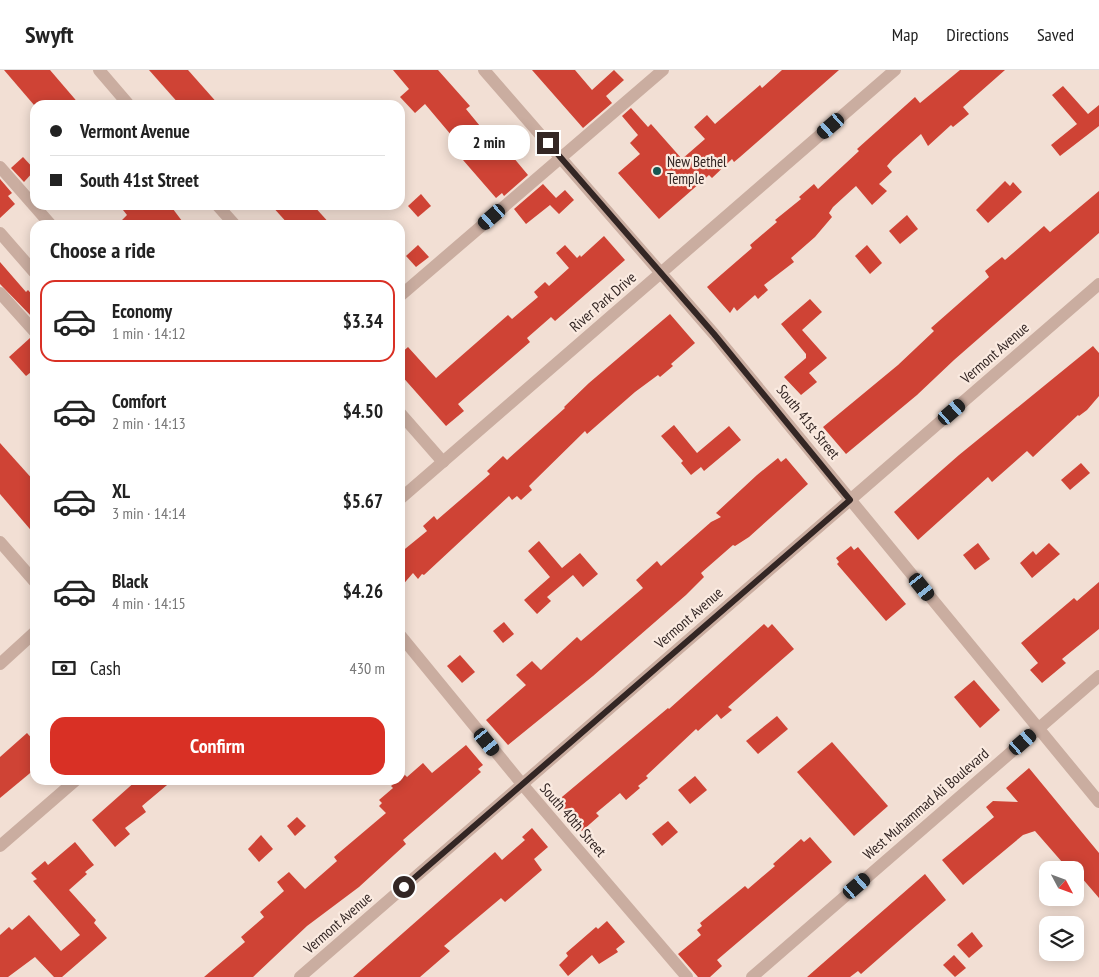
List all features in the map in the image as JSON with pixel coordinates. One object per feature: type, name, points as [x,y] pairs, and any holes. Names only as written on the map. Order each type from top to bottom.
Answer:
[{"type":"street","points":[[99,70],[125,100]]},
{"type":"street","name":"South 41st Street","points":[[484,70],[662,272],[1099,802]]},
{"type":"street","points":[[405,292],[663,70]]},
{"type":"street","name":"River Park Drive","points":[[405,495],[662,272],[888,72]]},
{"type":"street","points":[[0,167],[30,201]]},
{"type":"street","points":[[38,210],[47,220]]},
{"type":"street","points":[[222,210],[230,220]]},
{"type":"street","points":[[0,233],[30,267]]},
{"type":"street","name":"Vermont Avenue","points":[[300,977],[1099,284]]},
{"type":"street","points":[[0,292],[30,326]]},
{"type":"street","points":[[405,419],[443,462]]},
{"type":"street","points":[[0,542],[30,576]]},
{"type":"street","points":[[0,664],[30,637]]},
{"type":"street","name":"South 40th Street","points":[[405,641],[522,784],[687,977]]},
{"type":"street","name":"West Muhammad Ali Boulevard","points":[[752,977],[1099,676]]},
{"type":"street","points":[[0,846],[70,785]]},
{"type":"building","points":[[4,70],[50,70],[76,100],[30,100]]},
{"type":"building","points":[[149,70],[188,70],[215,100],[176,100]]},
{"type":"building","points":[[393,70],[438,70],[470,106],[466,109],[489,137],[493,133],[528,175],[504,196],[502,193],[496,198],[463,160],[468,155],[425,104],[415,113],[405,100],[400,97],[409,89]]},
{"type":"building","points":[[532,70],[575,70],[592,90],[614,70],[624,80],[606,96],[612,103],[583,128]]},
{"type":"building","points":[[782,70],[839,70],[734,162],[732,159],[712,178],[709,175],[659,219],[618,173],[640,154],[630,143],[638,135],[622,116],[631,108],[648,127],[651,124],[682,159],[705,139],[694,127],[707,115],[715,124],[760,85],[762,88]]},
{"type":"building","points":[[960,70],[1005,70],[963,107],[969,114],[953,127],[951,125],[928,146],[921,134],[893,159],[887,166],[892,172],[879,184],[887,191],[872,205],[856,186],[833,207],[829,213],[832,217],[815,237],[791,258],[794,262],[764,285],[768,290],[758,299],[755,295],[737,311],[734,307],[730,313],[707,287],[752,248],[750,245],[777,222],[775,220],[801,199],[799,197],[814,184],[818,189],[859,151],[857,149],[915,97],[920,103]]},
{"type":"building","points":[[1063,86],[1088,114],[1099,105],[1099,126],[1060,156],[1051,145],[1077,124],[1052,95]]},
{"type":"building","points":[[23,157],[30,165],[30,175],[24,182],[11,168]]},
{"type":"building","points":[[0,179],[12,193],[8,196],[15,204],[0,218]]},
{"type":"building","points":[[1005,181],[1010,186],[1013,182],[1022,192],[988,223],[976,210]]},
{"type":"building","points":[[543,184],[556,198],[565,190],[574,200],[559,214],[550,205],[526,224],[514,209]]},
{"type":"building","points":[[1099,191],[1099,233],[954,360],[917,395],[846,454],[823,427],[898,365],[934,331],[931,328],[989,277],[985,271],[1002,257],[1005,260],[1044,226],[1050,232]]},
{"type":"building","points":[[421,194],[431,206],[418,217],[408,206]]},
{"type":"building","points":[[123,210],[174,210],[181,220],[122,220],[127,215]]},
{"type":"building","points":[[276,210],[318,210],[326,220],[284,220]]},
{"type":"building","points":[[907,215],[918,229],[900,244],[889,231]]},
{"type":"building","points":[[604,236],[625,260],[555,321],[551,317],[527,338],[530,342],[458,404],[464,411],[446,426],[405,380],[405,350],[408,347],[436,378],[508,315],[512,319],[538,297],[534,292],[545,282],[549,286],[569,268],[556,253],[565,245],[577,258],[580,255],[581,257]]},
{"type":"building","points":[[418,245],[429,257],[416,267],[406,256]]},
{"type":"building","points":[[867,245],[882,263],[870,274],[855,256]]},
{"type":"building","points":[[0,262],[26,292],[28,290],[30,292],[30,315],[0,284]]},
{"type":"building","points":[[810,299],[822,312],[802,330],[827,358],[809,373],[817,382],[801,395],[784,377],[806,358],[806,354],[781,324]]},
{"type":"building","points":[[670,314],[695,343],[671,364],[673,366],[660,377],[658,375],[635,392],[587,434],[585,431],[529,486],[532,490],[521,500],[517,496],[512,500],[509,496],[424,575],[422,574],[418,579],[413,573],[405,582],[405,549],[427,531],[423,526],[434,516],[437,520],[490,474],[487,471],[503,456],[507,460],[565,408],[589,383]]},
{"type":"building","points":[[30,338],[30,373],[26,376],[9,357]]},
{"type":"building","points":[[1093,346],[1099,353],[1099,396],[1087,410],[1078,415],[1033,457],[1027,451],[992,482],[988,477],[918,540],[894,512],[959,455]]},
{"type":"building","points":[[674,425],[697,453],[729,426],[741,440],[704,471],[701,467],[691,475],[681,463],[683,461],[661,436]]},
{"type":"building","points":[[0,443],[30,476],[30,529],[0,494]]},
{"type":"building","points":[[778,458],[781,462],[786,458],[808,484],[749,537],[735,546],[733,545],[701,573],[704,577],[686,595],[593,676],[508,745],[486,720],[526,685],[516,675],[532,661],[541,670],[577,637],[581,641],[643,588],[636,580],[657,561],[661,566],[711,522],[721,517],[716,513]]},
{"type":"building","points":[[1081,463],[1090,473],[1070,490],[1061,480]]},
{"type":"building","points":[[539,541],[562,568],[580,553],[598,574],[583,587],[573,575],[547,597],[551,601],[537,614],[524,600],[550,577],[528,551]]},
{"type":"building","points":[[978,543],[990,559],[975,570],[963,555]]},
{"type":"building","points":[[1049,543],[1060,554],[1032,578],[1020,563],[1033,551],[1036,555]]},
{"type":"building","points":[[851,546],[854,550],[858,547],[906,604],[886,621],[837,564],[839,562],[836,558]]},
{"type":"building","points":[[1099,582],[1099,629],[1062,659],[1066,663],[1042,683],[1030,670],[1038,663],[1021,643],[1074,598],[1077,601]]},
{"type":"building","points":[[504,622],[514,634],[503,643],[493,631]]},
{"type":"building","points":[[764,624],[768,628],[772,624],[794,649],[728,707],[732,710],[721,719],[717,714],[698,731],[696,729],[646,776],[648,778],[638,786],[640,788],[626,800],[620,793],[596,813],[599,816],[582,831],[556,802],[669,709]]},
{"type":"building","points":[[460,655],[475,672],[462,683],[447,666]]},
{"type":"building","points":[[974,680],[1000,710],[980,728],[954,697]]},
{"type":"building","points":[[777,716],[788,729],[758,754],[746,741]]},
{"type":"building","points":[[27,733],[30,736],[30,773],[0,798],[0,757]]},
{"type":"building","points":[[832,742],[888,806],[854,836],[797,772]]},
{"type":"building","points":[[466,745],[483,765],[478,769],[481,772],[403,840],[406,844],[359,887],[307,926],[253,977],[204,977],[245,942],[241,937],[264,917],[260,912],[284,891],[277,882],[289,872],[305,889],[337,861],[334,857],[386,813],[379,806],[382,803],[379,800],[393,788],[391,786],[405,785],[405,775],[407,777],[423,763],[432,773]]},
{"type":"building","points":[[1029,768],[1099,853],[1099,898],[1084,880],[1084,861],[1061,861],[1035,831],[1023,835],[963,885],[942,860],[994,817],[986,807],[993,801],[1018,802],[1006,788]]},
{"type":"building","points":[[695,776],[707,790],[690,804],[678,790]]},
{"type":"building","points":[[131,785],[167,785],[142,806],[146,812],[125,828],[130,834],[115,847],[92,820]]},
{"type":"building","points":[[297,817],[306,826],[295,836],[287,826]]},
{"type":"building","points":[[668,821],[678,832],[662,846],[652,834]]},
{"type":"building","points":[[532,828],[548,847],[534,859],[542,870],[505,902],[501,898],[444,946],[450,951],[420,977],[353,977],[495,852],[502,860],[525,840],[522,837]]},
{"type":"building","points":[[261,835],[273,849],[259,862],[248,849]]},
{"type":"building","points":[[810,837],[832,862],[717,960],[722,966],[710,977],[698,977],[678,954],[701,935],[697,930],[702,926],[700,923],[745,886],[748,889],[775,866],[773,864],[801,839],[804,842]]},
{"type":"building","points":[[75,842],[94,865],[69,890],[96,920],[94,923],[107,938],[62,977],[54,977],[35,957],[8,977],[0,977],[0,935],[9,927],[12,930],[29,915],[61,951],[80,935],[33,881],[37,879],[31,873],[45,861],[48,865]]},
{"type":"building","points":[[925,874],[946,900],[861,974],[858,971],[850,977],[807,977]]},
{"type":"building","points":[[607,921],[625,942],[616,949],[618,952],[599,964],[592,955],[568,976],[559,965],[568,956],[566,953],[596,927],[598,929]]},
{"type":"building","points":[[972,932],[983,946],[969,958],[957,945]]},
{"type":"building","points":[[954,955],[966,968],[955,977],[943,965]]},
{"type":"place","name":"New Bethel Temple","points":[[657,171]]},
{"type":"route","points":[[404,887],[850,500],[662,272],[548,143]]}]
